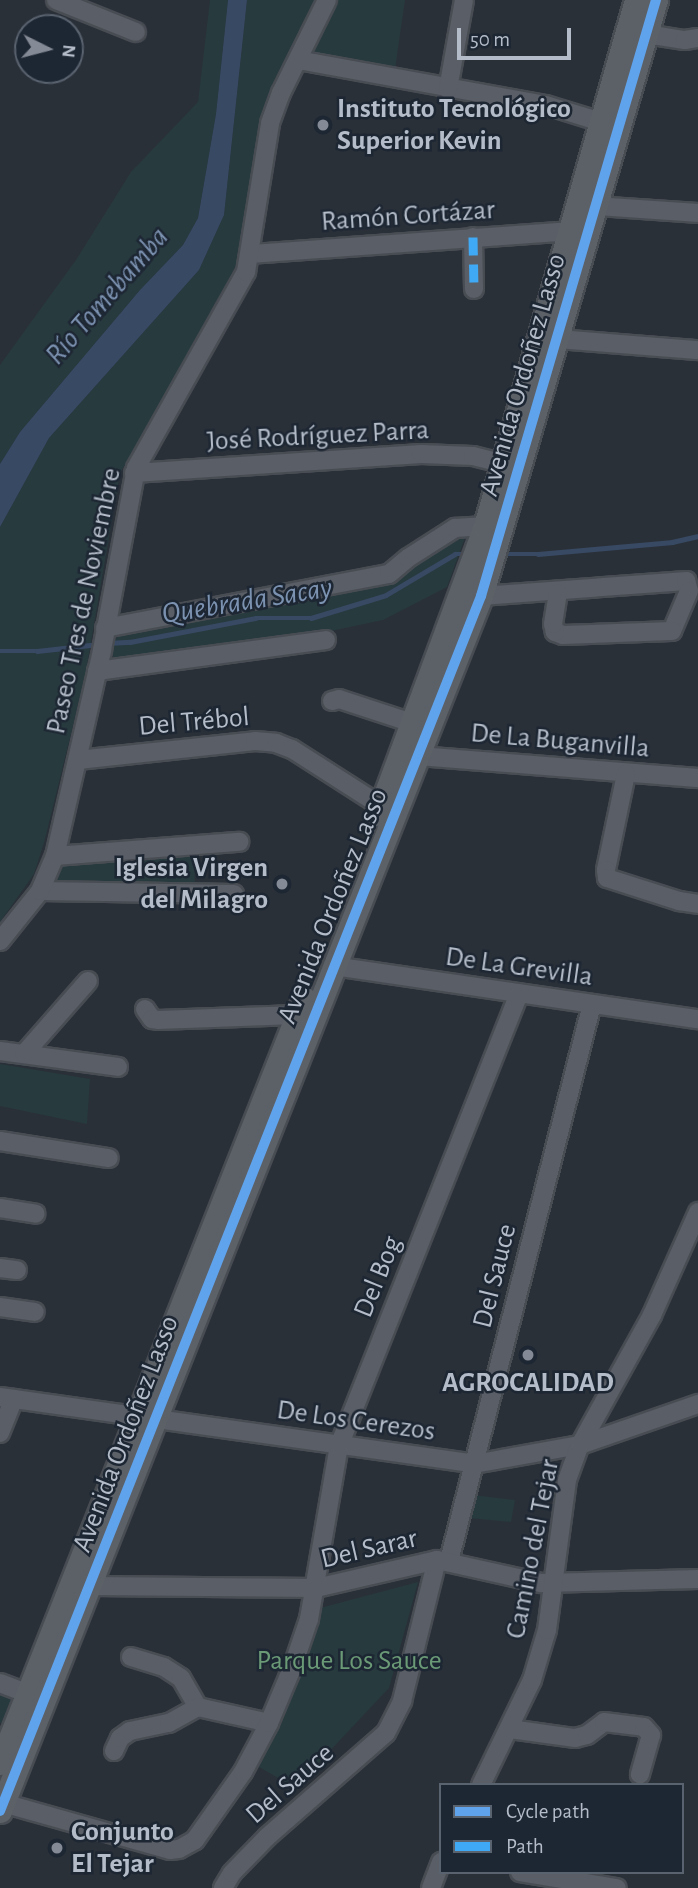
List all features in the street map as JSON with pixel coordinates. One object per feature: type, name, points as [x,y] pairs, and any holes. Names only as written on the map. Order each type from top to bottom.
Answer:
[{"type":"main road","name":"Avenida Ordoñez Lasso","points":[[495,525],[505,464],[636,0]]},
{"type":"main road","name":"Avenida Ordoñez Lasso","points":[[0,1763],[147,1418],[418,756],[478,587],[495,525],[557,339],[656,0]]},
{"type":"main road","name":"Avenida Ordoñez Lasso","points":[[1,1807],[91,1586],[147,1418],[297,1015],[412,723],[478,587]]},
{"type":"street","points":[[56,0],[136,32]]},
{"type":"street","name":"Paseo Tres de Noviembre","points":[[0,940],[40,891],[55,856],[104,638],[135,473],[239,286],[251,254],[270,123],[327,0]]},
{"type":"street","points":[[448,89],[464,0]]},
{"type":"street","points":[[646,34],[685,40],[698,38]]},
{"type":"street","points":[[298,60],[545,105],[601,122]]},
{"type":"street","points":[[596,206],[698,213]]},
{"type":"street","name":"Ramón Cortázar","points":[[251,254],[570,231]]},
{"type":"street","points":[[473,237],[474,289]]},
{"type":"street","points":[[557,339],[698,351]]},
{"type":"street","name":"José Rodríguez Parra","points":[[135,473],[421,454],[472,456],[505,464]]},
{"type":"street","points":[[104,638],[389,574],[408,558],[455,528],[495,525]]},
{"type":"street","points":[[478,587],[558,593],[685,581],[689,591],[672,631],[589,634],[555,632],[553,624],[558,593]]},
{"type":"street","points":[[97,671],[326,640]]},
{"type":"street","points":[[332,701],[339,699],[412,723]]},
{"type":"street","name":"Del Trébol","points":[[78,760],[255,741],[276,743],[381,806]]},
{"type":"street","name":"De La Buganvilla","points":[[418,756],[698,778]]},
{"type":"street","points":[[626,774],[606,870],[607,878],[655,894],[698,904]]},
{"type":"street","points":[[55,856],[239,842]]},
{"type":"street","points":[[40,891],[234,894]]},
{"type":"street","name":"De La Grevilla","points":[[332,967],[698,1018]]},
{"type":"street","points":[[24,1054],[88,981]]},
{"type":"street","name":"Del Bog","points":[[1,1807],[170,1850],[179,1849],[195,1840],[243,1772],[269,1723],[293,1667],[316,1588],[339,1446],[519,993]]},
{"type":"street","name":"Del Sauce","points":[[223,1888],[232,1873],[267,1837],[386,1733],[402,1701],[474,1464],[592,1004]]},
{"type":"street","points":[[145,1009],[152,1019],[158,1020],[297,1015]]},
{"type":"street","points":[[0,1051],[118,1067]]},
{"type":"street","points":[[0,1141],[109,1158]]},
{"type":"street","points":[[0,1208],[36,1214]]},
{"type":"street","name":"Camino del Tejar","points":[[482,1783],[510,1729],[543,1643],[556,1583],[567,1480],[580,1445],[652,1315],[698,1212]]},
{"type":"street","points":[[0,1307],[36,1312]]},
{"type":"street","points":[[0,1433],[7,1398]]},
{"type":"street","name":"De Los Cerezos","points":[[7,1398],[474,1464],[580,1445],[698,1404]]},
{"type":"street","name":"Del Sarar","points":[[91,1586],[316,1588],[443,1561],[522,1581],[556,1583],[698,1579]]},
{"type":"street","points":[[131,1657],[164,1667],[181,1678],[198,1706]]},
{"type":"street","points":[[0,1683],[28,1695]]},
{"type":"street","points":[[114,1751],[120,1738],[130,1731],[169,1723],[198,1706],[269,1723]]},
{"type":"street","points":[[510,1729],[575,1738],[587,1735],[604,1722],[644,1727],[651,1735],[640,1774]]},
{"type":"street","points":[[431,1888],[439,1867]]},
{"type":"street","points":[[532,1874],[617,1888]]},
{"type":"green space","points":[[210,0],[228,0],[216,114],[198,218],[183,245],[140,290],[20,432],[0,464],[0,365],[76,260],[131,172],[198,102]]},
{"type":"green space","points":[[247,0],[316,0],[275,86],[240,258],[162,404],[120,473],[85,677],[44,843],[34,874],[0,922],[0,527],[49,438],[199,270],[224,215]]},
{"type":"green space","points":[[333,0],[405,0],[395,69],[307,54]]},
{"type":"green space","points":[[466,535],[447,587],[383,620],[317,634],[114,661],[111,646],[120,633],[392,579]]},
{"type":"green space","points":[[194,847],[195,895],[64,903],[40,900],[65,856]]},
{"type":"green space","points":[[0,1064],[90,1079],[87,1124],[0,1106]]},
{"type":"green space","points":[[473,1495],[515,1500],[511,1522],[469,1518]]},
{"type":"green space","name":"Parque Los Sauce","points":[[418,1582],[389,1688],[295,1788],[259,1767],[320,1608]]},
{"type":"green space","points":[[0,1692],[19,1700],[8,1724],[0,1723]]},
{"type":"water","points":[[228,0],[247,0],[224,215],[199,270],[49,438],[0,527],[0,464],[20,432],[140,290],[183,245],[198,218],[216,114]]},
{"type":"waterway","name":"Quebrada Sacay","points":[[501,554],[538,554],[672,542],[698,536]]},
{"type":"waterway","name":"Quebrada Sacay","points":[[108,643],[130,642],[256,618],[311,618],[386,595],[455,554],[467,554]]},
{"type":"waterway","name":"Quebrada Sacay","points":[[0,651],[37,651],[99,644]]},
{"type":"marked path","points":[[473,237],[474,289]]},
{"type":"cycle path","points":[[0,1811],[481,596],[656,0]]},
{"type":"place","name":"Instituto Tecnológico Superior Kevin","points":[[323,125]]},
{"type":"place","name":"Iglesia Virgen del Milagro","points":[[282,884]]},
{"type":"place","name":"AGROCALIDAD","points":[[528,1355]]},
{"type":"place","name":"Conjunto El Tejar","points":[[57,1848]]},
{"type":"water label","name":"Río Tomebamba","points":[[107,296]]}]
